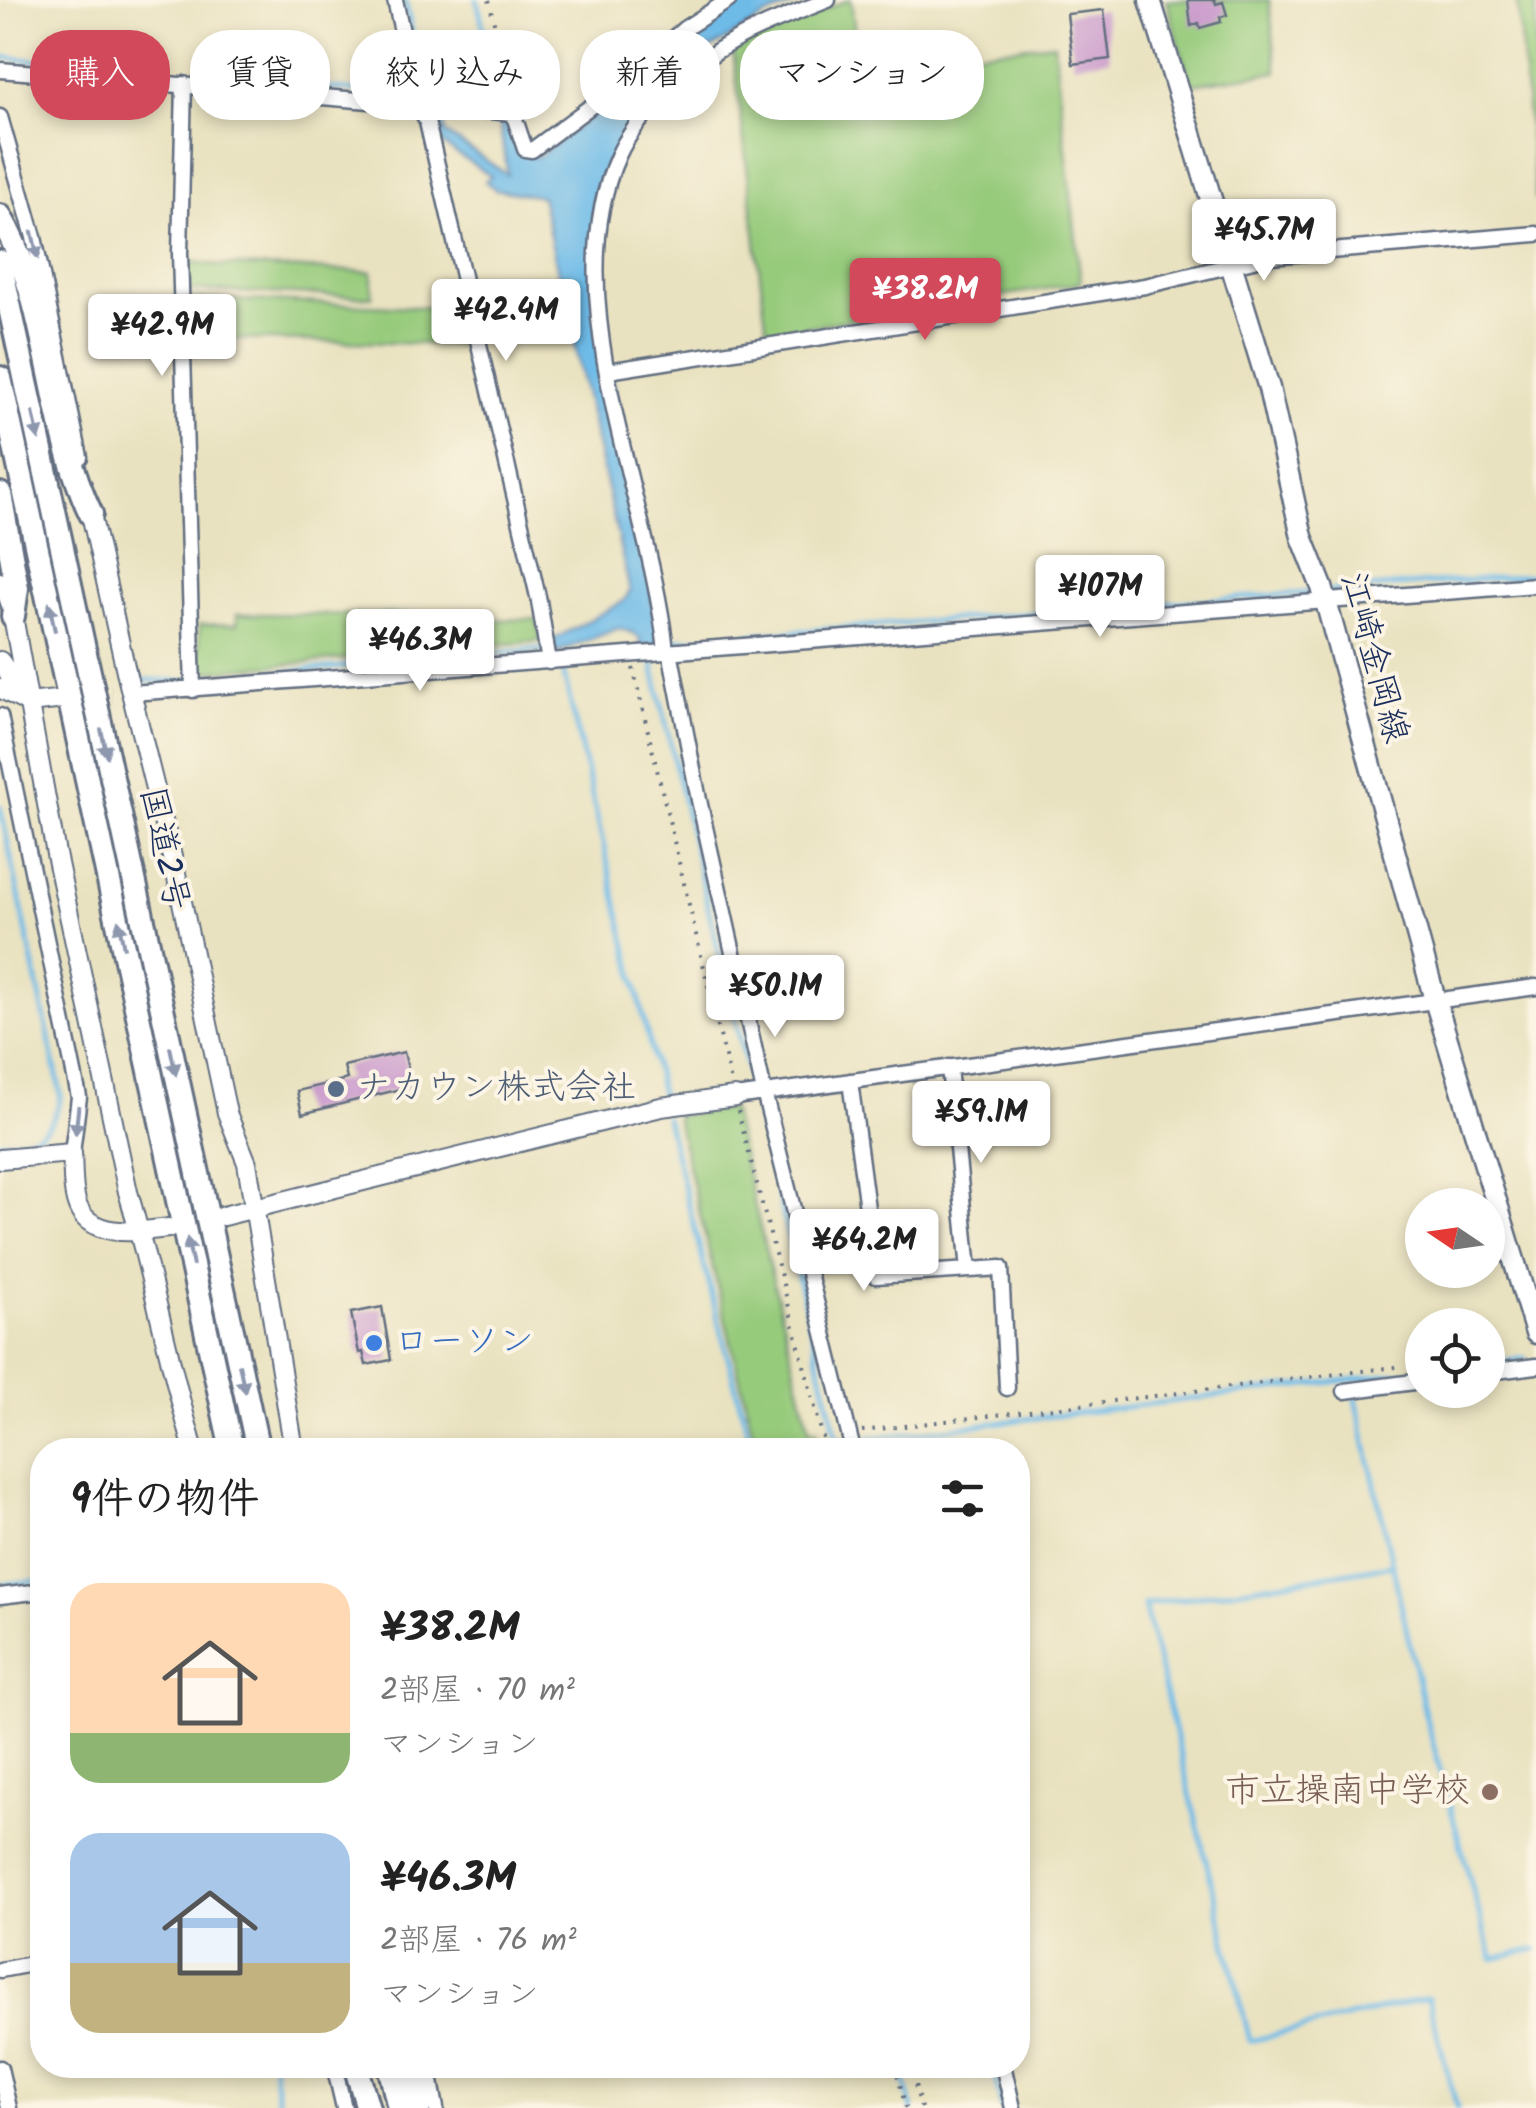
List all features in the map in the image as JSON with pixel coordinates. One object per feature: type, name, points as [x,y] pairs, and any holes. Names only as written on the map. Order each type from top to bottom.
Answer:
[{"type":"highway","points":[[0,216],[26,270],[65,443],[76,483],[91,514]]},
{"type":"highway","name":"国道2号","points":[[0,262],[255,1438]]},
{"type":"highway","name":"国道2号","points":[[0,378],[229,1438]]},
{"type":"highway","points":[[0,494],[17,588],[6,623]]},
{"type":"highway","points":[[360,2078],[371,2108]]},
{"type":"highway","points":[[367,2078],[371,2108]]},
{"type":"highway","points":[[392,2078],[399,2108]]},
{"type":"highway","points":[[413,2078],[419,2108]]},
{"type":"main road","name":"江崎金岡線","points":[[1150,0],[1269,388],[1302,537],[1324,595],[1435,1000],[1536,1333]]},
{"type":"street","points":[[396,0],[402,30]]},
{"type":"street","points":[[509,120],[525,148],[538,148],[684,29],[729,0]]},
{"type":"street","points":[[828,0],[772,22],[716,52],[645,118],[620,152],[608,184],[597,259],[597,307],[657,649],[698,800],[762,1093],[850,1438]]},
{"type":"street","points":[[0,70],[350,94]]},
{"type":"street","points":[[184,84],[180,253],[193,683]]},
{"type":"street","points":[[0,117],[34,237],[91,514],[228,1113],[247,1163],[292,1438]]},
{"type":"street","points":[[427,120],[548,653]]},
{"type":"street","points":[[608,371],[1145,286],[1270,256],[1536,234]]},
{"type":"street","points":[[0,580],[128,1192],[191,1438]]},
{"type":"street","points":[[112,694],[193,683],[548,653],[657,649],[1324,595],[1536,585]]},
{"type":"street","points":[[0,661],[28,703]]},
{"type":"street","points":[[0,688],[28,703],[56,700]]},
{"type":"street","points":[[0,716],[79,1097],[72,1153],[76,1204],[88,1220],[123,1233],[168,1228]]},
{"type":"street","points":[[223,1216],[661,1106],[1536,987]]},
{"type":"street","points":[[949,1067],[969,1270]]},
{"type":"street","points":[[850,1081],[876,1276],[1001,1268],[1007,1388]]},
{"type":"street","points":[[0,1159],[72,1153]]},
{"type":"street","points":[[1505,1370],[1536,1366]]},
{"type":"street","points":[[1345,1391],[1405,1383]]},
{"type":"street","points":[[0,1596],[30,1592]]},
{"type":"street","points":[[0,1970],[30,1964]]},
{"type":"street","points":[[0,2068],[9,2108]]},
{"type":"street","points":[[337,2078],[344,2108]]},
{"type":"street","points":[[430,2078],[436,2108]]},
{"type":"street","points":[[1006,2078],[1014,2108]]},
{"type":"path","points":[[489,0],[493,30]]},
{"type":"path","points":[[657,649],[737,1096],[825,1438]]},
{"type":"path","points":[[873,1438],[1403,1366]]},
{"type":"path","points":[[898,2078],[906,2108]]},
{"type":"path","points":[[913,2078],[921,2108]]},
{"type":"green space","points":[[848,0],[851,0],[855,30],[769,30]]},
{"type":"green space","points":[[1166,0],[1269,0],[1277,72],[1191,84]]},
{"type":"green space","points":[[1517,0],[1536,0],[1536,201]]},
{"type":"green space","points":[[1054,43],[1081,283],[767,333],[741,120],[984,120],[984,51]]},
{"type":"green space","points":[[740,46],[740,109],[733,51]]},
{"type":"green space","points":[[188,261],[372,272],[372,297],[187,290]]},
{"type":"green space","points":[[188,298],[466,309],[471,345],[189,338]]},
{"type":"green space","points":[[237,614],[484,615],[488,620],[537,619],[541,641],[204,672],[199,667],[199,625],[237,624]]},
{"type":"green space","points":[[731,1109],[810,1431],[817,1430],[819,1438],[754,1438],[676,1116]]},
{"type":"water","points":[[743,0],[809,0],[764,17],[720,43],[720,30],[697,30]]},
{"type":"water","points":[[434,120],[444,120],[445,133],[508,175],[499,120],[508,120],[517,152],[538,157],[587,120],[640,120],[621,140],[592,274],[660,644],[640,646],[640,639],[633,633],[619,628],[555,653],[553,640],[624,601],[630,591],[541,196],[496,190],[485,181],[491,176],[437,141]]},
{"type":"building","points":[[1188,0],[1223,2],[1227,15],[1220,17],[1221,22],[1200,28],[1199,23],[1191,26]]},
{"type":"building","points":[[1104,10],[1110,59],[1073,64],[1067,14]]},
{"type":"building","points":[[404,1052],[412,1086],[302,1114],[297,1091],[347,1079],[344,1066]]},
{"type":"building","points":[[382,1307],[391,1360],[366,1365],[363,1352],[359,1353],[351,1313]]},
{"type":"waterway","points":[[405,0],[412,30]]},
{"type":"waterway","points":[[477,0],[484,30]]},
{"type":"waterway","points":[[0,57],[350,90]]},
{"type":"waterway","points":[[1330,591],[1536,575]]},
{"type":"waterway","points":[[667,641],[1319,592]]},
{"type":"waterway","points":[[143,680],[184,681],[543,649]]},
{"type":"waterway","points":[[651,655],[837,1438]]},
{"type":"waterway","points":[[563,670],[662,1098]]},
{"type":"waterway","points":[[0,806],[61,1095],[53,1118],[41,1132],[0,1142]]},
{"type":"waterway","points":[[666,1118],[749,1438]]},
{"type":"waterway","points":[[1505,1361],[1525,1358]]},
{"type":"waterway","points":[[871,1438],[1405,1373]]},
{"type":"waterway","points":[[1355,1394],[1425,1714],[1493,1959],[1536,1949]]},
{"type":"waterway","points":[[1392,1565],[1144,1605],[1250,2041],[1428,1998],[1457,2108]]},
{"type":"waterway","points":[[0,1585],[30,1581]]},
{"type":"waterway","points":[[275,2078],[279,2108]]},
{"type":"waterway","points":[[904,2078],[912,2108]]},
{"type":"waterway","points":[[995,2078],[1002,2108]]},
{"type":"tunnel","points":[[58,700],[112,695]]},
{"type":"place","name":"ナカウン株式会社","points":[[336,1089]]},
{"type":"place","name":"ローソン","points":[[374,1343]]},
{"type":"place","name":"市立操南中学校","points":[[1490,1792]]}]
